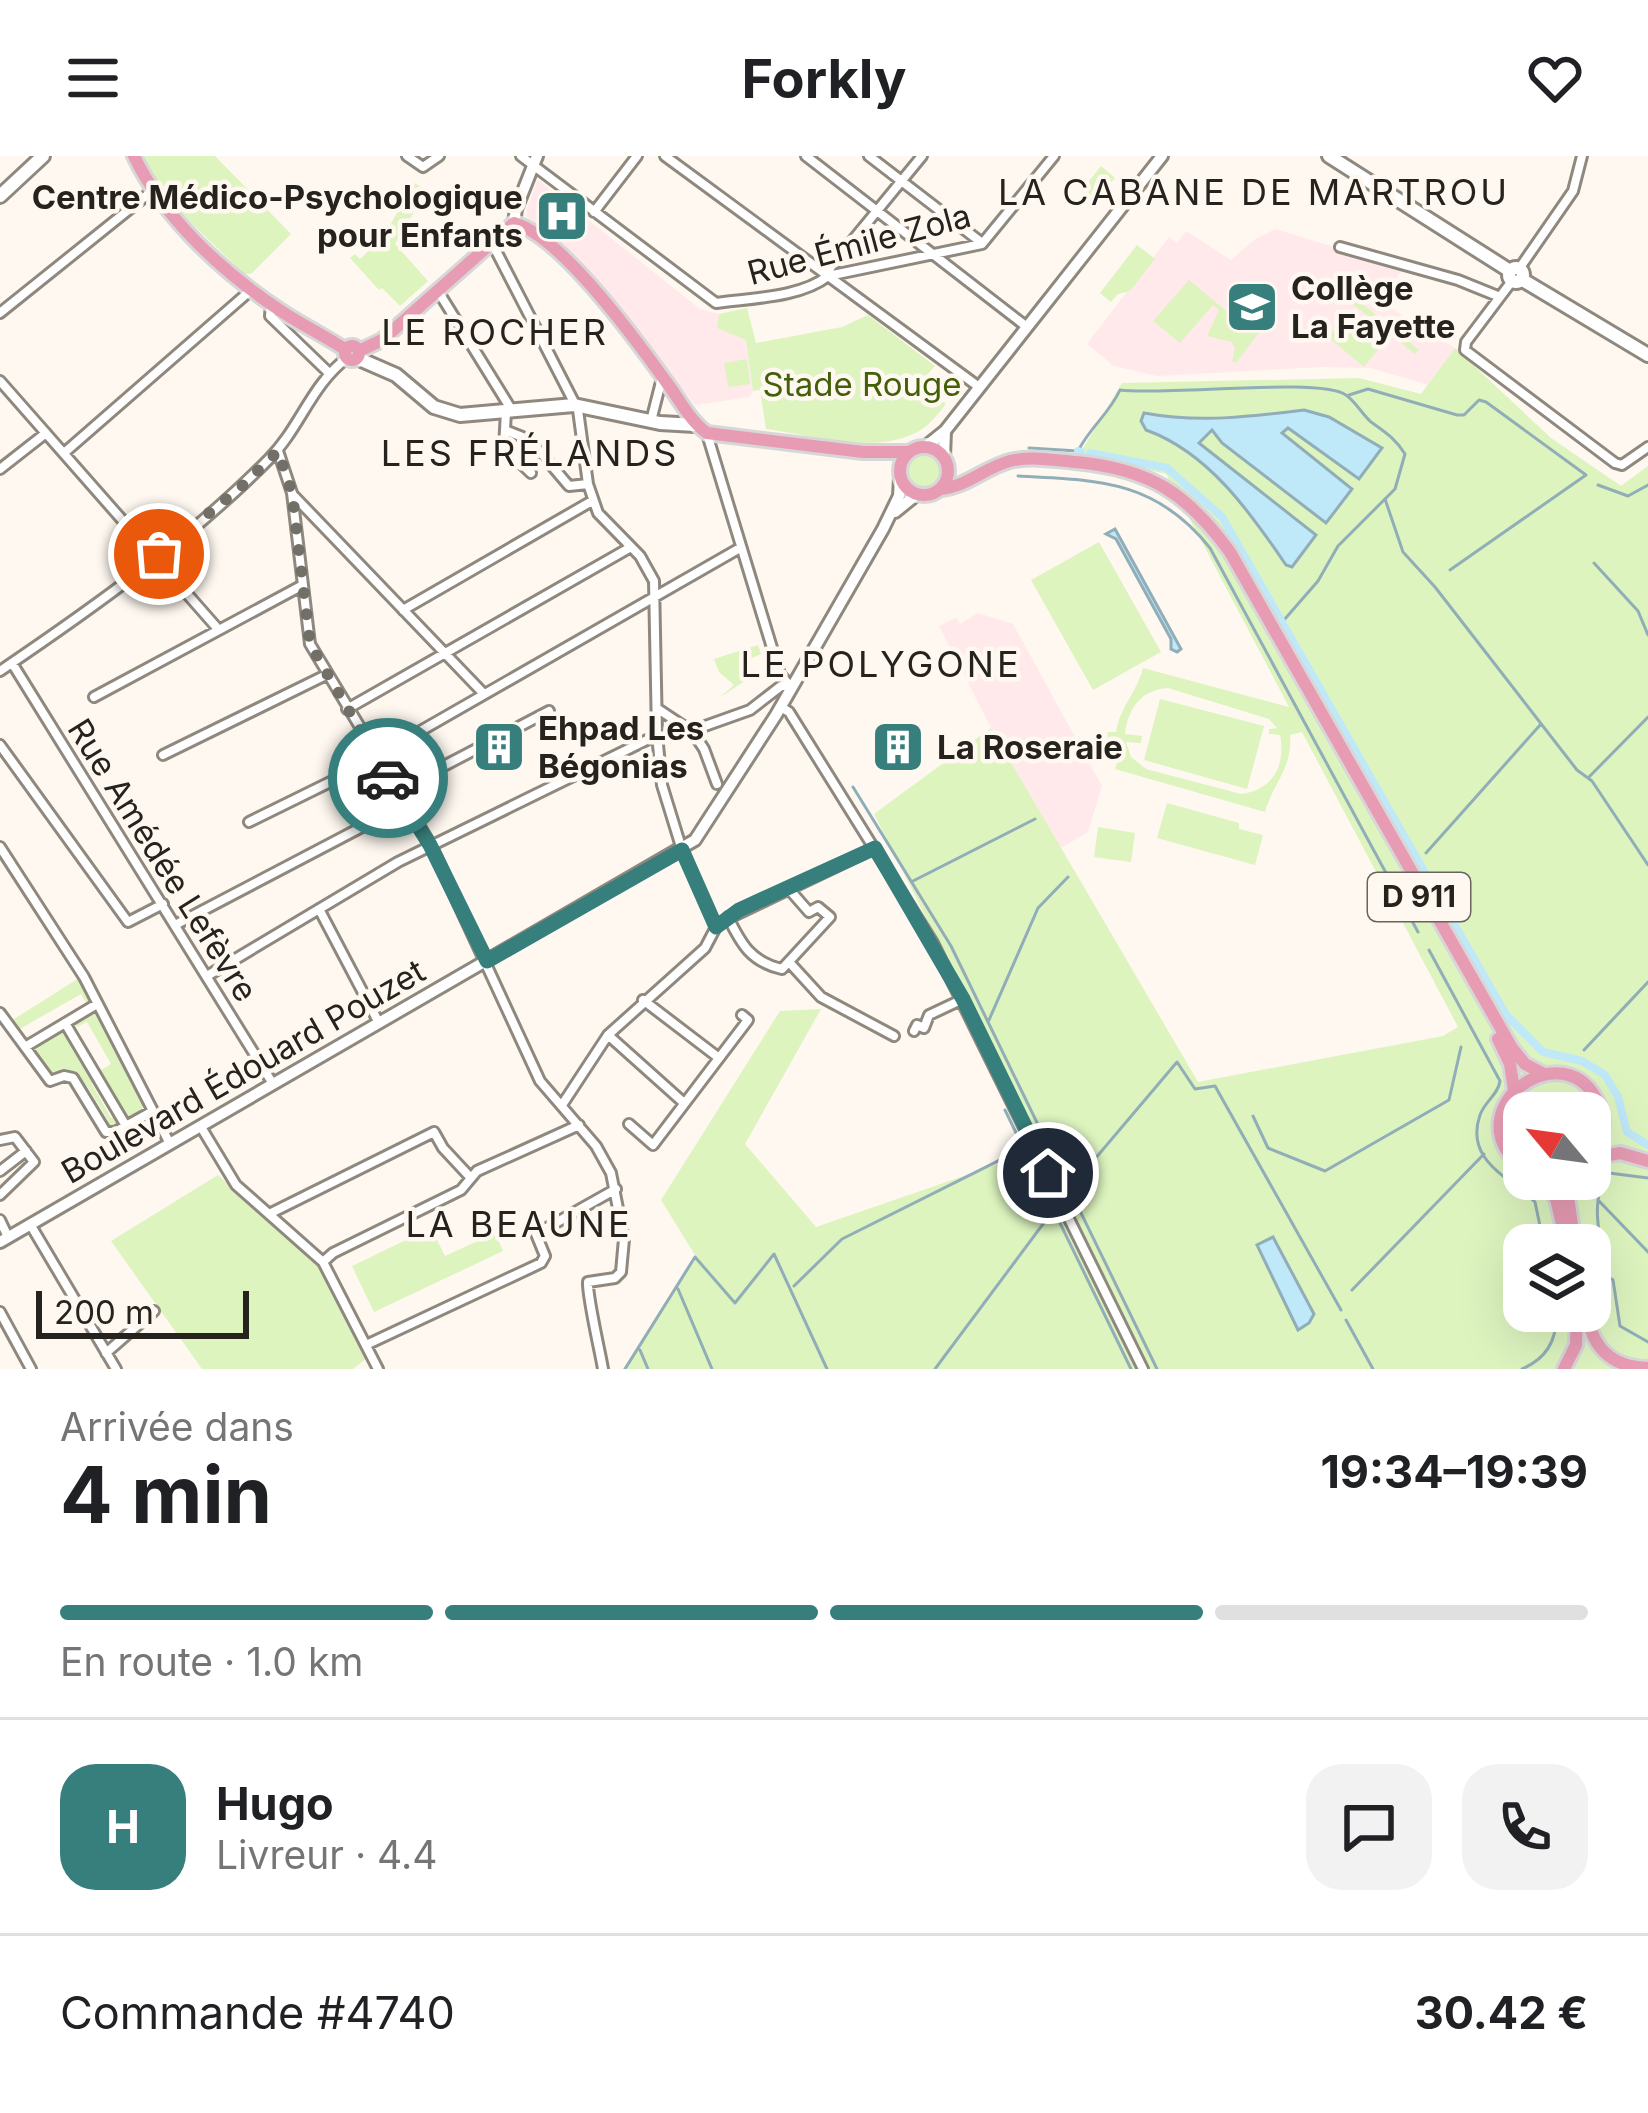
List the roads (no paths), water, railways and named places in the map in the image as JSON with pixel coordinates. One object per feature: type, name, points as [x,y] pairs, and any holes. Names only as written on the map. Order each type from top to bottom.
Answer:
[{"type":"main road","points":[[0,196],[43,156]]},
{"type":"main road","points":[[134,156],[152,191],[251,290],[396,375],[445,412],[470,416],[574,405],[863,452],[909,452],[925,447],[946,462],[941,489],[916,495],[883,458],[863,452]]},
{"type":"main road","points":[[1329,156],[1648,355]]},
{"type":"main road","points":[[352,353],[382,340],[514,223],[557,248],[701,429]]},
{"type":"main road","points":[[900,474],[909,452]]},
{"type":"main road","name":"D 911","points":[[941,489],[1014,460],[1054,460],[1129,469],[1168,487],[1205,518],[1230,553],[1512,1048],[1525,1064],[1544,1074]]},
{"type":"main road","name":"D 911","points":[[946,462],[977,473]]},
{"type":"main road","name":"D 911","points":[[1317,706],[1491,1026],[1510,1064],[1514,1090]]},
{"type":"main road","points":[[1514,1090],[1544,1074],[1568,1076],[1591,1092]]},
{"type":"main road","points":[[1611,1138],[1642,1159]]},
{"type":"main road","points":[[1611,1153],[1642,1159]]},
{"type":"main road","points":[[1564,1369],[1578,1332]]},
{"type":"main road","points":[[1589,1332],[1601,1352],[1624,1365],[1648,1368]]},
{"type":"street","points":[[407,156],[423,167],[439,156]]},
{"type":"street","points":[[514,223],[530,158],[594,212],[637,156]]},
{"type":"street","points":[[665,156],[979,387]]},
{"type":"street","points":[[806,156],[1027,327]]},
{"type":"street","points":[[869,156],[982,244]]},
{"type":"street","points":[[828,276],[922,156]]},
{"type":"street","name":"Rue Émile Zola","points":[[594,212],[711,302],[794,290],[828,276],[982,244],[1054,156]]},
{"type":"street","points":[[925,447],[945,431],[1143,183],[1158,156]]},
{"type":"street","points":[[1582,156],[1570,196],[1466,342],[1465,350],[1616,463],[1622,465],[1648,447]]},
{"type":"street","points":[[0,314],[152,191]]},
{"type":"street","points":[[492,243],[574,405],[592,501],[604,523],[648,566],[656,596],[656,735],[662,785],[682,850],[716,927]]},
{"type":"street","points":[[1340,247],[1458,280],[1500,297]]},
{"type":"street","points":[[64,453],[251,290]]},
{"type":"street","points":[[438,291],[509,411],[504,447],[531,473]]},
{"type":"street","points":[[271,303],[270,316],[328,372]]},
{"type":"street","points":[[0,670],[224,501],[278,451],[328,372],[352,353]]},
{"type":"street","points":[[651,421],[662,376]]},
{"type":"street","points":[[0,381],[218,629]]},
{"type":"street","points":[[701,429],[779,674],[790,686]]},
{"type":"street","points":[[505,430],[530,440],[569,486],[588,484]]},
{"type":"street","points":[[945,431],[946,462]]},
{"type":"street","points":[[0,469],[47,433]]},
{"type":"street","points":[[278,451],[292,493],[307,635],[326,675],[430,845],[540,1081],[604,1159],[616,1189],[624,1239],[621,1272],[615,1278],[589,1282],[586,1290],[603,1369]]},
{"type":"street","name":"Boulevard Édouard Pouzet","points":[[4,1239],[695,840],[781,706],[883,529],[899,496],[900,474]]},
{"type":"street","points":[[292,493],[484,694]]},
{"type":"street","name":"Boulevard Édouard Pouzet","points":[[883,529],[902,504],[916,495]]},
{"type":"street","points":[[403,610],[592,501]]},
{"type":"street","points":[[346,709],[631,547]]},
{"type":"street","points":[[249,822],[376,758],[740,548]]},
{"type":"street","points":[[94,697],[301,586]]},
{"type":"street","name":"Rue Amédée Lefèvre","points":[[12,663],[273,1084]]},
{"type":"street","points":[[163,755],[326,675]]},
{"type":"street","points":[[692,731],[738,716],[781,686],[790,686]]},
{"type":"street","points":[[781,706],[875,848],[963,999],[1143,1369]]},
{"type":"street","points":[[658,709],[692,731],[717,784]]},
{"type":"street","points":[[396,790],[549,711]]},
{"type":"street","points":[[207,976],[430,845],[656,735]]},
{"type":"street","points":[[0,745],[128,922],[163,904]]},
{"type":"street","points":[[175,925],[404,805]]},
{"type":"street","points":[[0,847],[98,1004],[169,1142]]},
{"type":"street","points":[[562,1105],[608,1035],[705,948],[716,927],[728,917],[875,848]]},
{"type":"street","points":[[728,917],[743,947],[760,963],[782,969],[830,917],[821,907],[808,912],[788,888]]},
{"type":"street","points":[[319,908],[380,1023]]},
{"type":"street","points":[[789,962],[821,997],[894,1036]]},
{"type":"street","points":[[914,1030],[917,1024],[924,1028],[929,1015],[963,999]]},
{"type":"street","points":[[644,1000],[719,1058]]},
{"type":"street","points":[[25,1047],[98,1004]]},
{"type":"street","points":[[0,1013],[50,1081],[73,1078],[106,1132],[153,1111]]},
{"type":"street","points":[[629,1124],[651,1150],[748,1020],[742,1015]]},
{"type":"street","points":[[65,1022],[126,1126]]},
{"type":"street","points":[[608,1035],[684,1103]]},
{"type":"street","points":[[200,1125],[236,1185],[323,1262],[378,1369]]},
{"type":"street","points":[[323,1262],[460,1190],[470,1177],[579,1125]]},
{"type":"street","points":[[269,1214],[434,1132],[470,1177]]},
{"type":"street","points":[[0,1140],[15,1137],[34,1162],[0,1195]]},
{"type":"street","points":[[0,1171],[26,1151]]},
{"type":"street","points":[[366,1346],[541,1263],[545,1256],[536,1234],[616,1189]]},
{"type":"street","points":[[0,1220],[4,1239]]},
{"type":"street","points":[[30,1224],[116,1369]]},
{"type":"street","points":[[106,1353],[154,1311]]},
{"type":"street","points":[[0,1312],[31,1369]]},
{"type":"water","points":[[1304,410],[1329,417],[1382,448],[1359,479],[1288,428],[1282,433],[1352,489],[1326,523],[1222,443],[1212,430],[1199,443],[1316,535],[1292,567],[1208,468],[1146,430],[1141,421],[1144,413],[1204,418]]},
{"type":"water","points":[[1115,529],[1181,649],[1177,652],[1171,649],[1171,639],[1116,539],[1106,534]]},
{"type":"water","points":[[1273,1237],[1314,1314],[1298,1330],[1257,1245]]},
{"type":"waterway","points":[[1029,448],[1078,451],[1120,390],[1306,387],[1346,395],[1405,454],[1395,489],[1338,546],[1318,581],[1284,620]]},
{"type":"waterway","points":[[1349,395],[1368,389],[1457,415],[1464,415],[1479,400],[1486,402],[1586,475],[1450,570]]},
{"type":"waterway","points":[[1090,453],[1167,468],[1222,517],[1506,1015],[1543,1052],[1582,1061],[1605,1075],[1618,1097],[1627,1132],[1648,1145]]},
{"type":"waterway","points":[[1018,476],[1100,483],[1147,496],[1190,526],[1210,548],[1418,932]]},
{"type":"waterway","points":[[1598,485],[1628,496],[1648,485]]},
{"type":"waterway","points":[[1385,499],[1403,552],[1577,770],[1592,781],[1648,865]]},
{"type":"waterway","points":[[1594,563],[1638,611],[1648,635]]},
{"type":"waterway","points":[[1588,778],[1648,717]]},
{"type":"waterway","points":[[1426,853],[1541,724]]},
{"type":"waterway","points":[[853,787],[951,946],[1157,1369]]},
{"type":"waterway","points":[[913,881],[1035,819]]},
{"type":"waterway","points":[[989,1020],[1038,908],[1068,877]]},
{"type":"waterway","points":[[1429,950],[1500,1081],[1480,1115],[1478,1145],[1492,1167],[1535,1202],[1540,1224]]},
{"type":"waterway","points":[[1584,1050],[1648,982]]},
{"type":"waterway","points":[[1253,1116],[1268,1148],[1325,1171],[1449,1100],[1461,1047]]},
{"type":"waterway","points":[[1072,1186],[1177,1062],[1195,1089],[1215,1086],[1341,1310]]},
{"type":"waterway","points":[[1005,1110],[1131,1369]]},
{"type":"waterway","points":[[794,1286],[842,1239],[1024,1148]]},
{"type":"waterway","points":[[1352,1290],[1484,1154]]},
{"type":"waterway","points":[[1648,1178],[1609,1173],[1597,1209],[1620,1326],[1648,1342]]},
{"type":"waterway","points":[[1599,1201],[1648,1252]]},
{"type":"waterway","points":[[935,1369],[1052,1212]]},
{"type":"waterway","points":[[625,1369],[695,1257],[735,1303],[774,1254],[827,1369]]},
{"type":"waterway","points":[[678,1289],[712,1369]]},
{"type":"waterway","points":[[1346,1320],[1373,1369]]},
{"type":"waterway","points":[[1522,1369],[1539,1359],[1554,1332]]},
{"type":"waterway","points":[[640,1350],[648,1369]]},
{"type":"place","name":"Centre Médico-Psychologique pour Enfants","points":[[562,216]]},
{"type":"place","name":"Collège La Fayette","points":[[1252,307]]},
{"type":"place","name":"Ehpad Les Bégonias","points":[[499,747]]},
{"type":"place","name":"La Roseraie","points":[[898,747]]},
{"type":"district","name":"LA CABANE DE MARTROU","points":[[1254,192]]},
{"type":"district","name":"LE ROCHER","points":[[495,332]]},
{"type":"district","name":"LES FRÉLANDS","points":[[530,453]]},
{"type":"district","name":"LE POLYGONE","points":[[881,664]]},
{"type":"district","name":"LA BEAUNE","points":[[519,1224]]},
{"type":"park label","name":"Stade Rouge","points":[[862,384]]}]
